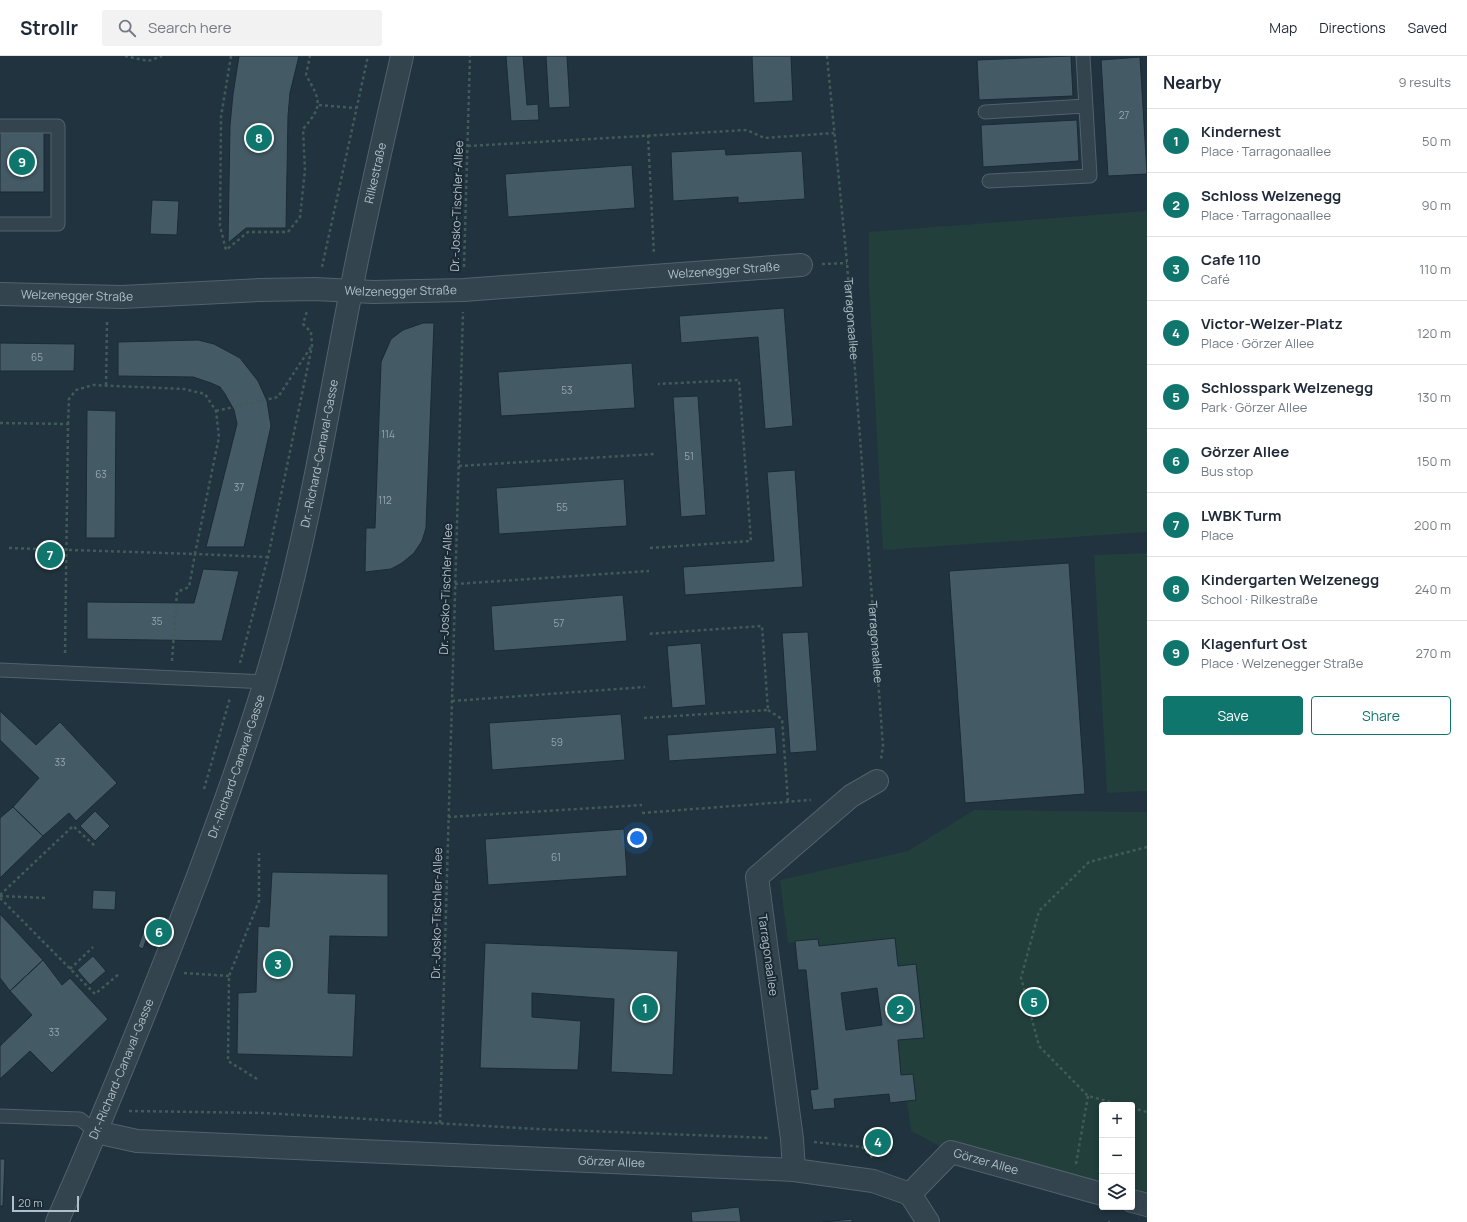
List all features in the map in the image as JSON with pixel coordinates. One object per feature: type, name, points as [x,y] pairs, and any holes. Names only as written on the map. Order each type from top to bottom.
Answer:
[{"type":"street","name":"Rilkestraße","points":[[351,291],[402,56]]},
{"type":"street","name":"Welzenegger Straße","points":[[0,294],[122,297],[259,290],[464,290],[801,265]]},
{"type":"street","name":"Dr.-Richard-Canaval-Gasse","points":[[57,1222],[105,1111],[162,972],[234,776],[264,682],[298,559],[319,464],[351,291]]},
{"type":"street","name":"Tarragonaallee","points":[[794,1170],[792,1139],[757,877],[851,796],[877,781]]},
{"type":"street","name":"Görzer Allee","points":[[96,1132],[136,1141],[794,1170],[873,1181],[910,1194],[951,1152],[1099,1193]]},
{"type":"street","points":[[910,1194],[928,1222]]},
{"type":"street","points":[[1135,1203],[1147,1205]]},
{"type":"lane","points":[[989,181],[1090,176],[1083,56]]},
{"type":"lane","points":[[985,112],[1085,106]]},
{"type":"lane","points":[[0,126],[58,126],[58,224],[0,224]]},
{"type":"lane","points":[[0,670],[264,682]]},
{"type":"lane","points":[[0,1116],[80,1119],[96,1132]]},
{"type":"path","points":[[125,56],[148,60],[162,56]]},
{"type":"path","points":[[231,56],[222,116],[220,226],[226,250],[248,232],[288,232],[300,217],[305,170],[303,129],[315,116],[319,104],[315,90],[306,75],[310,56]]},
{"type":"path","points":[[202,795],[236,681],[268,557],[312,346],[310,332],[303,324],[324,261],[368,56]]},
{"type":"path","name":"Dr.-Josko-Tischler-Allee","points":[[440,1123],[470,56]]},
{"type":"path","name":"Tarragonaallee","points":[[827,56],[847,263],[883,746],[877,781]]},
{"type":"path","points":[[319,104],[356,108]]},
{"type":"path","points":[[468,146],[747,130],[764,138],[834,133]]},
{"type":"path","points":[[648,135],[655,276]]},
{"type":"path","points":[[106,385],[107,322]]},
{"type":"path","points":[[216,411],[278,398],[312,346]]},
{"type":"path","points":[[650,548],[751,541],[740,380],[658,384]]},
{"type":"path","points":[[65,673],[69,399],[76,390],[93,385],[184,388],[205,394],[216,411],[218,437],[189,587],[177,592],[171,678]]},
{"type":"path","points":[[0,422],[68,424]]},
{"type":"path","points":[[459,466],[654,454]]},
{"type":"path","points":[[9,548],[268,557]]},
{"type":"path","points":[[454,584],[649,571]]},
{"type":"path","points":[[647,634],[762,626],[768,710]]},
{"type":"path","points":[[452,701],[645,687]]},
{"type":"path","points":[[644,718],[768,710],[782,719],[788,802]]},
{"type":"path","points":[[642,813],[812,800]]},
{"type":"path","points":[[448,817],[642,805]]},
{"type":"path","points":[[0,896],[73,826],[95,846]]},
{"type":"path","points":[[1111,1102],[1088,1096],[1039,1046],[1021,978],[1039,911],[1089,862],[1147,847]]},
{"type":"path","points":[[257,1079],[228,1060],[229,976],[259,901],[259,853]]},
{"type":"path","points":[[0,896],[47,898]]},
{"type":"path","points":[[0,896],[95,994],[119,974]]},
{"type":"path","points":[[70,969],[93,947]]},
{"type":"path","points":[[162,972],[229,976]]},
{"type":"path","points":[[1072,1186],[1088,1096]]},
{"type":"path","points":[[1135,1109],[1147,1112]]},
{"type":"path","points":[[105,1111],[264,1113],[536,1129],[792,1139],[862,1147],[873,1158]]},
{"type":"green space","points":[[1147,211],[1147,532],[883,550],[869,285],[869,232]]},
{"type":"green space","points":[[1147,553],[1147,791],[1107,793],[1094,555]]},
{"type":"green space","points":[[974,810],[1147,812],[1147,1205],[1135,1202],[1135,1102],[1099,1102],[1099,1193],[951,1152],[911,1131],[907,1101],[916,1100],[913,1074],[901,1075],[898,1040],[924,1037],[916,964],[898,966],[894,938],[819,946],[818,939],[788,943],[780,880],[908,851]]},
{"type":"building","points":[[239,56],[299,56],[290,93],[288,116],[286,228],[246,228],[228,243],[230,125]]},
{"type":"building","points":[[506,56],[523,56],[527,105],[538,104],[539,120],[511,121]]},
{"type":"building","points":[[546,56],[567,56],[570,107],[549,108]]},
{"type":"building","points":[[752,56],[791,56],[793,101],[754,103]]},
{"type":"building","points":[[1071,56],[1073,96],[979,100],[977,60]]},
{"type":"building","points":[[1140,57],[1147,174],[1108,176],[1101,60]]},
{"type":"building","points":[[1077,120],[1079,161],[983,167],[981,125]]},
{"type":"building","points":[[0,132],[44,132],[44,192],[0,192]]},
{"type":"building","points":[[725,149],[726,155],[802,151],[805,199],[738,203],[738,197],[673,201],[671,152]]},
{"type":"building","points":[[632,165],[635,208],[508,217],[505,174]]},
{"type":"building","points":[[152,200],[179,201],[177,235],[150,234]]},
{"type":"building","points":[[784,308],[793,426],[765,429],[758,337],[681,343],[679,316]]},
{"type":"building","points":[[423,323],[434,323],[426,528],[422,541],[414,553],[402,563],[391,569],[365,572],[366,528],[375,528],[381,362],[391,339],[403,330]]},
{"type":"building","points":[[198,340],[214,344],[240,358],[258,381],[267,401],[271,426],[244,547],[206,547],[237,424],[234,410],[220,387],[193,377],[118,376],[118,342]]},
{"type":"building","points":[[0,343],[75,344],[74,371],[0,371]]},
{"type":"building","points":[[632,363],[635,408],[501,416],[498,372]]},
{"type":"building","points":[[698,396],[706,515],[681,517],[673,397]]},
{"type":"building","points":[[87,410],[116,411],[115,538],[86,538]]},
{"type":"building","points":[[795,470],[803,587],[685,595],[683,567],[774,561],[767,472]]},
{"type":"building","points":[[624,479],[627,526],[499,534],[496,488]]},
{"type":"building","points":[[1069,563],[1085,794],[965,803],[949,571]]},
{"type":"building","points":[[203,569],[239,571],[222,641],[87,639],[87,602],[194,603]]},
{"type":"building","points":[[623,595],[627,641],[494,651],[491,606]]},
{"type":"building","points":[[808,632],[817,751],[790,753],[782,633]]},
{"type":"building","points":[[701,643],[706,705],[672,708],[667,646]]},
{"type":"building","points":[[0,711],[36,745],[60,722],[117,783],[76,821],[69,813],[43,836],[13,807],[39,778],[0,740]]},
{"type":"building","points":[[621,714],[625,760],[492,770],[489,723]]},
{"type":"building","points":[[775,727],[777,754],[669,761],[667,735]]},
{"type":"building","points":[[13,807],[43,836],[0,878],[0,818]]},
{"type":"building","points":[[95,811],[110,826],[95,841],[80,826]]},
{"type":"building","points":[[624,829],[627,876],[488,885],[485,839]]},
{"type":"building","points":[[272,872],[388,874],[388,937],[330,936],[328,993],[356,994],[353,1057],[237,1054],[238,993],[256,992],[258,926],[269,927]]},
{"type":"building","points":[[93,890],[116,891],[115,910],[92,909]]},
{"type":"building","points":[[0,914],[43,960],[10,991],[0,978]]},
{"type":"building","points":[[144,930],[149,932],[143,949],[138,947]]},
{"type":"building","points":[[895,938],[898,966],[916,964],[924,1038],[898,1040],[901,1075],[913,1074],[916,1100],[890,1103],[889,1094],[834,1099],[835,1108],[813,1110],[810,1090],[818,1089],[806,970],[798,970],[795,941],[818,939],[819,946]],"holes":[[[877,988],[882,1025],[846,1030],[841,993]]]},
{"type":"building","points":[[485,943],[678,951],[673,1075],[611,1072],[614,999],[532,993],[532,1017],[581,1021],[578,1070],[480,1068]]},
{"type":"building","points":[[93,956],[106,971],[90,985],[77,970]]},
{"type":"building","points":[[43,960],[62,985],[70,978],[108,1019],[52,1073],[30,1051],[0,1079],[0,1046],[32,1015],[10,991]]},
{"type":"building","points":[[0,1159],[5,1159],[3,1206],[0,1206]]},
{"type":"building","points":[[739,1207],[741,1222],[692,1222],[691,1212]]},
{"type":"building","points":[[852,1219],[852,1222],[823,1222]]},
{"type":"place","name":"Kindergarten Welzenegg","points":[[259,138]]},
{"type":"place","name":"Klagenfurt Ost","points":[[22,162]]},
{"type":"place","name":"LWBK Turm","points":[[50,555]]},
{"type":"place","name":"Görzer Allee","points":[[159,932]]},
{"type":"place","name":"Cafe 110","points":[[278,964]]},
{"type":"place","name":"Schlosspark Welzenegg","points":[[1034,1002]]},
{"type":"place","name":"Kindernest","points":[[645,1008]]},
{"type":"place","name":"Schloss Welzenegg","points":[[900,1009]]},
{"type":"place","name":"Victor-Welzer-Platz","points":[[878,1142]]}]
